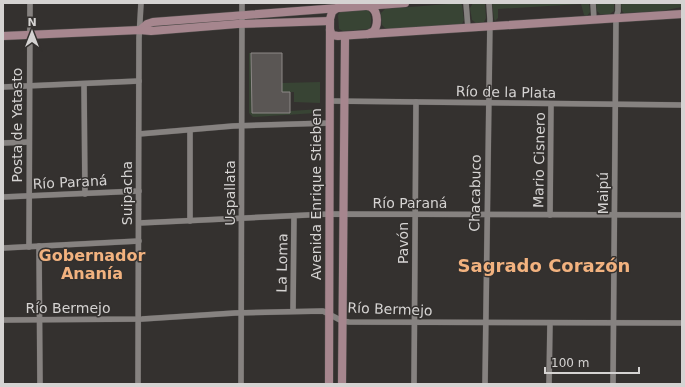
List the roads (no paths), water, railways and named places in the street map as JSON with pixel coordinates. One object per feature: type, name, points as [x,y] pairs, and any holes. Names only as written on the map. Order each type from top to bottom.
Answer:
[{"type":"main road","points":[[140,30],[153,22],[342,6],[405,3]]},
{"type":"main road","name":"Avenida Enrique Stieben","points":[[329,384],[330,21],[332,12],[342,6]]},
{"type":"main road","points":[[365,6],[372,7],[376,14],[376,28],[373,32],[367,35]]},
{"type":"main road","points":[[330,30],[333,36],[367,35],[682,14]]},
{"type":"main road","points":[[3,36],[140,30],[151,31],[242,24],[330,21]]},
{"type":"main road","name":"Avenida Enrique Stieben","points":[[342,384],[345,36]]},
{"type":"street","name":"Posta de Yatasto","points":[[29,247],[30,3]]},
{"type":"street","name":"Suipacha","points":[[138,384],[139,81],[141,3]]},
{"type":"street","name":"Uspallata","points":[[241,384],[242,3]]},
{"type":"street","points":[[466,3],[468,28]]},
{"type":"street","name":"Chacabuco","points":[[485,384],[489,3]]},
{"type":"street","points":[[593,3],[594,20]]},
{"type":"street","name":"Maipú","points":[[613,384],[616,18],[618,3]]},
{"type":"street","points":[[3,87],[139,81]]},
{"type":"street","points":[[84,84],[86,194]]},
{"type":"street","name":"Río de la Plata","points":[[330,101],[682,105]]},
{"type":"street","name":"Pavón","points":[[414,384],[416,102]]},
{"type":"street","name":"Mario Cisnero","points":[[550,215],[551,104]]},
{"type":"street","points":[[139,134],[242,126],[330,123]]},
{"type":"street","points":[[190,130],[190,221]]},
{"type":"street","points":[[3,143],[29,142]]},
{"type":"street","name":"Río Paraná","points":[[3,197],[139,191]]},
{"type":"street","name":"Río Paraná","points":[[139,223],[329,214],[682,215]]},
{"type":"street","name":"La Loma","points":[[293,311],[294,216]]},
{"type":"street","points":[[3,248],[139,241]]},
{"type":"street","points":[[39,246],[40,384]]},
{"type":"street","name":"Río Bermejo","points":[[3,320],[139,319],[323,310],[342,321],[349,322],[682,323]]},
{"type":"street","points":[[549,384],[550,323]]},
{"type":"district","name":"Gobernador Ananía","points":[[92,264]]},
{"type":"district","name":"Sagrado Corazón","points":[[544,266]]}]
